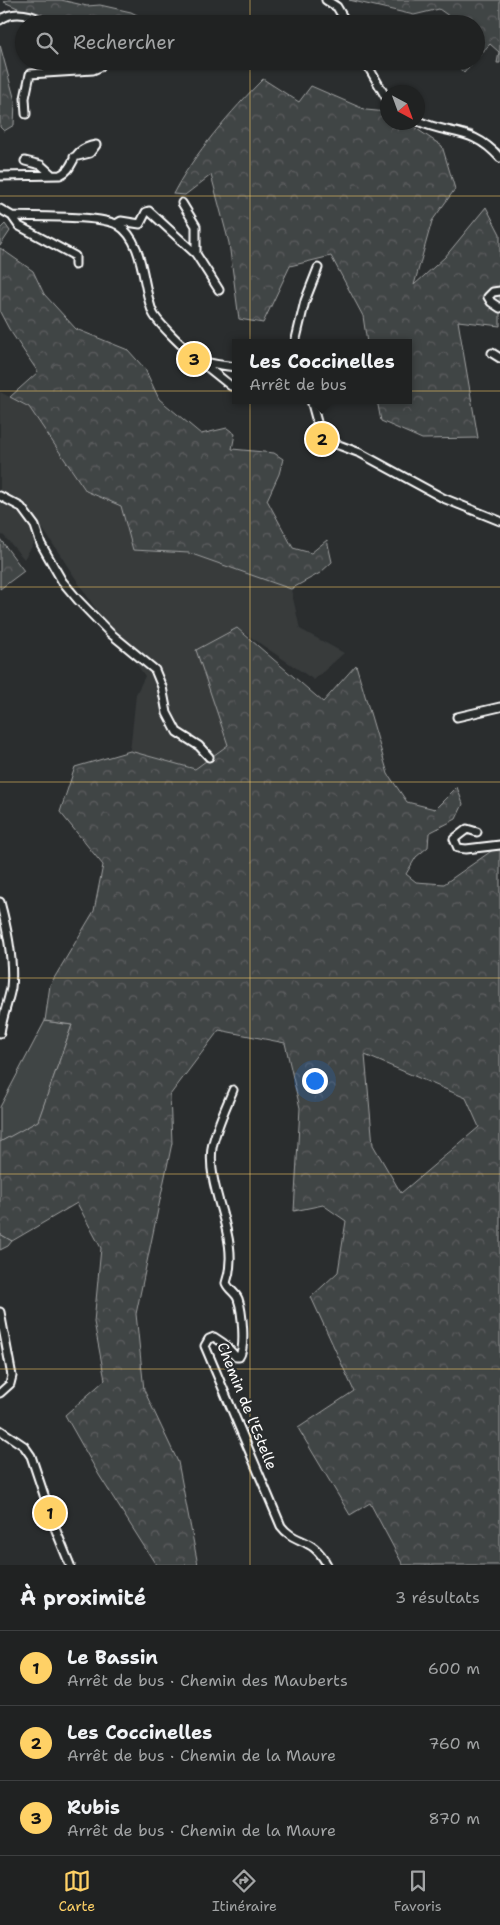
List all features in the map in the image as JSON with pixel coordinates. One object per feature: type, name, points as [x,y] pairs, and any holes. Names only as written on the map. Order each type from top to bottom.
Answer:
[{"type":"street","points":[[326,0],[337,7],[342,15]]},
{"type":"street","points":[[0,20],[8,15],[26,15]]},
{"type":"street","points":[[26,114],[25,92],[30,74],[93,70]]},
{"type":"street","points":[[370,70],[380,87]]},
{"type":"street","points":[[425,124],[466,133],[488,146],[500,158]]},
{"type":"street","points":[[0,176],[65,173],[74,157]]},
{"type":"street","points":[[25,161],[41,165],[51,174]]},
{"type":"street","points":[[182,203],[196,226],[196,254]]},
{"type":"street","points":[[0,209],[12,216],[19,226],[75,256],[75,266]]},
{"type":"street","points":[[116,224],[122,221],[140,224],[146,212],[149,211],[196,254],[219,290]]},
{"type":"street","points":[[12,216],[95,220],[116,224],[124,229],[133,243],[141,264],[154,315],[200,360],[231,386]]},
{"type":"street","points":[[296,339],[305,301],[318,268]]},
{"type":"street","points":[[500,291],[493,292],[488,297],[491,302],[500,308]]},
{"type":"street","points":[[492,354],[500,358]]},
{"type":"street","points":[[200,360],[232,366]]},
{"type":"street","points":[[312,404],[320,433],[328,441],[360,453],[443,498],[500,520]]},
{"type":"street","points":[[0,496],[21,507],[35,526],[41,544],[62,581],[78,600],[110,633],[155,670],[162,687],[166,713],[177,732],[199,746],[209,757]]},
{"type":"street","points":[[457,717],[500,707]]},
{"type":"street","points":[[477,832],[467,829],[462,831],[454,839],[458,848],[466,849],[500,845]]},
{"type":"street","points":[[0,902],[9,947],[11,974],[9,996],[0,1034]]},
{"type":"street","name":"Chemin de l'Estelle","points":[[233,1090],[212,1148],[213,1168],[232,1259],[226,1284],[238,1298],[242,1324],[243,1351],[241,1355],[236,1357],[223,1342],[214,1337],[209,1339],[205,1346],[281,1526],[291,1535],[314,1546],[327,1565]]},
{"type":"street","points":[[0,1312],[12,1373],[10,1384],[0,1393]]},
{"type":"street","points":[[0,1430],[24,1446],[30,1456],[70,1565]]},
{"type":"shaded area","points":[[0,392],[29,407],[86,491],[121,506],[133,550],[189,553],[291,589],[300,629],[344,653],[314,680],[237,628],[219,714],[228,745],[195,769],[130,751],[136,694],[145,676],[93,605],[43,529],[24,559],[3,535],[0,536]]},
{"type":"green space","points":[[8,0],[61,0],[87,6],[100,5],[137,15],[34,15],[4,2]]},
{"type":"green space","points":[[349,0],[500,0],[500,63],[497,63],[499,52],[490,44],[485,49],[485,15],[447,15],[439,9],[414,15]]},
{"type":"green space","points":[[0,45],[15,101],[14,125],[4,131],[0,127]]},
{"type":"green space","points":[[263,79],[299,102],[311,86],[366,110],[380,111],[380,130],[418,130],[442,146],[455,189],[432,221],[414,285],[445,257],[486,207],[500,234],[500,326],[458,321],[478,438],[422,439],[381,421],[378,404],[412,404],[412,339],[366,339],[363,316],[331,256],[290,266],[263,323],[239,319],[229,243],[211,175],[185,195],[173,194],[191,164],[214,134]]},
{"type":"green space","points":[[5,224],[10,231],[0,246],[0,229]]},
{"type":"green space","points":[[0,248],[33,271],[44,294],[76,329],[128,350],[145,369],[159,399],[201,434],[227,428],[235,434],[232,449],[274,453],[283,459],[279,474],[267,500],[293,548],[311,553],[327,540],[332,562],[320,573],[291,589],[189,553],[133,550],[121,506],[86,491],[29,407],[10,397],[38,372],[0,312]]},
{"type":"green space","points":[[0,539],[24,571],[0,589]]},
{"type":"green space","points":[[237,628],[323,702],[356,665],[388,774],[407,802],[435,809],[457,787],[463,804],[456,819],[429,833],[428,847],[416,857],[406,874],[416,882],[444,884],[500,845],[500,1565],[403,1565],[370,1503],[350,1515],[298,1428],[354,1391],[311,1297],[338,1272],[346,1221],[323,1205],[294,1211],[300,1108],[285,1043],[219,1030],[170,1095],[172,1143],[136,1314],[144,1390],[178,1462],[198,1565],[156,1565],[99,1475],[65,1415],[105,1380],[94,1322],[101,1248],[77,1203],[12,1241],[0,1234],[0,1142],[38,1121],[72,1025],[45,1021],[50,985],[94,911],[103,865],[60,812],[75,767],[130,751],[195,769],[228,745],[196,650]],"holes":[[[365,1055],[466,1098],[479,1127],[401,1193],[373,1145]]]},
{"type":"green space","points":[[45,1021],[72,1025],[38,1122],[0,1142],[0,1107]]},
{"type":"green space","points":[[0,1234],[12,1241],[8,1246],[0,1250]]},
{"type":"waterway","points":[[337,0],[346,15]]},
{"type":"waterway","points":[[429,122],[472,131],[500,150]]},
{"type":"place","name":"Rubis","points":[[194,359]]},
{"type":"place","name":"Les Coccinelles","points":[[322,439]]},
{"type":"place","name":"Le Bassin","points":[[50,1513]]}]
